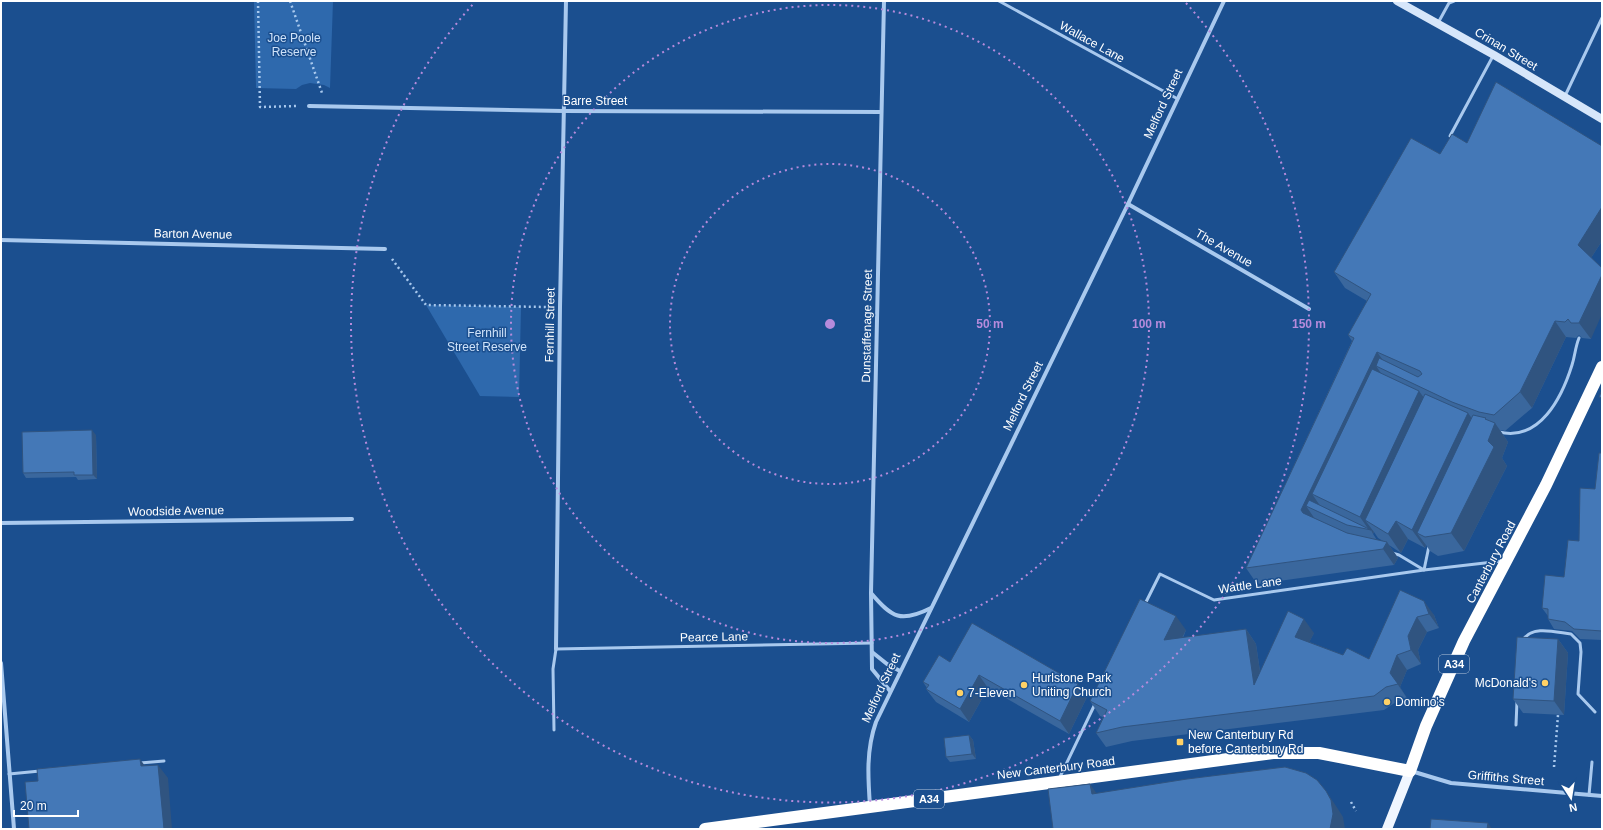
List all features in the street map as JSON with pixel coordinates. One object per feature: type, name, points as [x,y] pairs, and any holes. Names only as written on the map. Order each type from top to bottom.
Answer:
[{"type":"highway","name":"Canterbury Road","points":[[1410,771],[1426,726],[1464,641],[1508,560],[1546,485],[1602,367]]},
{"type":"highway","name":"New Canterbury Road","points":[[705,829],[1273,753],[1319,753],[1410,771]]},
{"type":"main road","points":[[1387,829],[1410,771]]},
{"type":"street","name":"Fernhill Street","points":[[556,649],[560,308],[566,1]]},
{"type":"street","name":"Dunstaffenage Street","points":[[884,1],[871,593],[872,669],[890,691]]},
{"type":"street","name":"Melford Street","points":[[870,807],[868,779],[871,736],[890,691],[932,608],[1128,204],[1176,98],[1224,1]]},
{"type":"street","name":"Crinan Street","points":[[1397,1],[1494,55],[1564,98],[1602,119]]},
{"type":"street","name":"Barre Street","points":[[309,106],[564,111],[881,112]]},
{"type":"street","name":"The Avenue","points":[[1128,204],[1309,309]]},
{"type":"street","name":"Barton Avenue","points":[[1,240],[385,249]]},
{"type":"street","name":"Woodside Avenue","points":[[1,523],[352,519]]},
{"type":"street","points":[[871,593],[887,611],[898,616],[915,616],[932,608]]},
{"type":"street","points":[[872,652],[887,664],[900,671]]},
{"type":"street","points":[[1,663],[3,715],[14,829]]},
{"type":"street","name":"Griffiths Street","points":[[1410,771],[1451,783],[1602,796]]},
{"type":"lane","name":"Wallace Lane","points":[[999,1],[1176,98]]},
{"type":"lane","points":[[1438,23],[1449,3],[1454,1]]},
{"type":"lane","points":[[1564,98],[1602,18]]},
{"type":"lane","points":[[1450,136],[1494,55]]},
{"type":"lane","points":[[1493,431],[1508,434],[1519,433],[1530,430],[1543,420],[1554,405],[1573,364],[1574,351],[1579,338]]},
{"type":"lane","points":[[1393,551],[1424,570],[1427,550],[1431,543]]},
{"type":"lane","points":[[1386,552],[1399,555]]},
{"type":"lane","name":"Wattle Lane","points":[[1142,609],[1160,574],[1214,600],[1424,570],[1508,560]]},
{"type":"lane","points":[[1520,645],[1526,635],[1536,631],[1571,634],[1580,643],[1581,652],[1578,694],[1595,712]]},
{"type":"lane","name":"Pearce Lane","points":[[556,649],[872,643]]},
{"type":"lane","points":[[554,730],[553,669],[556,649]]},
{"type":"lane","points":[[1516,725],[1517,696]]},
{"type":"lane","points":[[1058,782],[1098,699]]},
{"type":"lane","points":[[132,763],[164,761]]},
{"type":"lane","points":[[1589,795],[1592,762]]},
{"type":"lane","points":[[9,774],[47,771]]},
{"type":"path","points":[[258,1],[260,107],[309,106]]},
{"type":"path","points":[[290,1],[327,106]]},
{"type":"path","points":[[385,249],[426,305],[560,308]]},
{"type":"path","points":[[1554,767],[1558,715]]},
{"type":"path","points":[[1352,802],[1356,811]]},
{"type":"green space","name":"Joe Poole Reserve","points":[[254,1],[333,1],[330,88],[324,85],[310,83],[302,85],[296,89],[256,88]]},
{"type":"green space","name":"Fernhill Street Reserve","points":[[426,305],[521,307],[519,397],[480,396]]},
{"type":"building","points":[[1496,82],[1602,146],[1602,207],[1578,245],[1602,268],[1602,275],[1579,323],[1571,323],[1568,319],[1565,322],[1555,321],[1520,392],[1494,415],[1479,412],[1452,402],[1376,366],[1379,358],[1418,377],[1422,374],[1420,371],[1377,352],[1301,510],[1303,513],[1347,533],[1387,542],[1383,549],[1246,568],[1354,338],[1348,335],[1371,294],[1334,272],[1411,138],[1440,154],[1452,134],[1467,143]]},
{"type":"building","points":[[1372,369],[1419,391],[1360,517],[1312,494]]},
{"type":"building","points":[[1602,390],[1602,398],[1599,397]]},
{"type":"building","points":[[1425,394],[1468,413],[1412,530],[1396,521],[1388,534],[1365,520]]},
{"type":"building","points":[[1473,415],[1486,418],[1485,419],[1495,423],[1488,441],[1494,447],[1451,533],[1425,537],[1417,533]]},
{"type":"building","points":[[92,430],[93,475],[74,475],[74,472],[23,473],[22,432]]},
{"type":"building","points":[[1599,453],[1602,453],[1602,631],[1574,629],[1565,622],[1548,619],[1548,609],[1542,608],[1545,575],[1564,577],[1568,540],[1579,541],[1580,488],[1595,489]]},
{"type":"building","points":[[1309,500],[1371,530],[1347,525],[1306,506]]},
{"type":"building","points":[[1400,590],[1424,601],[1429,614],[1417,617],[1408,636],[1411,650],[1397,655],[1390,673],[1398,684],[1386,687],[1374,696],[1122,727],[1096,733],[1107,710],[1090,701],[1140,599],[1176,616],[1164,640],[1246,629],[1254,685],[1288,611],[1304,619],[1295,637],[1343,655],[1347,648],[1369,659]]},
{"type":"building","points":[[972,623],[1078,684],[1060,721],[979,675],[960,709],[926,689],[929,685],[923,682],[939,655],[950,662]]},
{"type":"building","points":[[1517,637],[1558,639],[1554,701],[1513,699]]},
{"type":"building","points":[[969,735],[972,754],[946,757],[944,738]]},
{"type":"building","points":[[140,759],[141,766],[158,765],[164,829],[29,829],[25,782],[38,781],[37,769]]},
{"type":"building","points":[[1285,767],[1306,773],[1317,780],[1326,791],[1331,800],[1333,814],[1330,829],[1053,829],[1048,789],[1090,784],[1092,794],[1187,779]]},
{"type":"building","points":[[1431,819],[1488,823],[1487,829],[1430,829]]},
{"type":"place","name":"McDonald's","points":[[1545,683]]},
{"type":"place","name":"Hurlstone Park Uniting Church","points":[[1024,685]]},
{"type":"place","name":"7-Eleven","points":[[960,693]]},
{"type":"place","name":"Domino's","points":[[1387,702]]},
{"type":"place","name":"New Canterbury Rd before Canterbury Rd","points":[[1180,742]]}]
